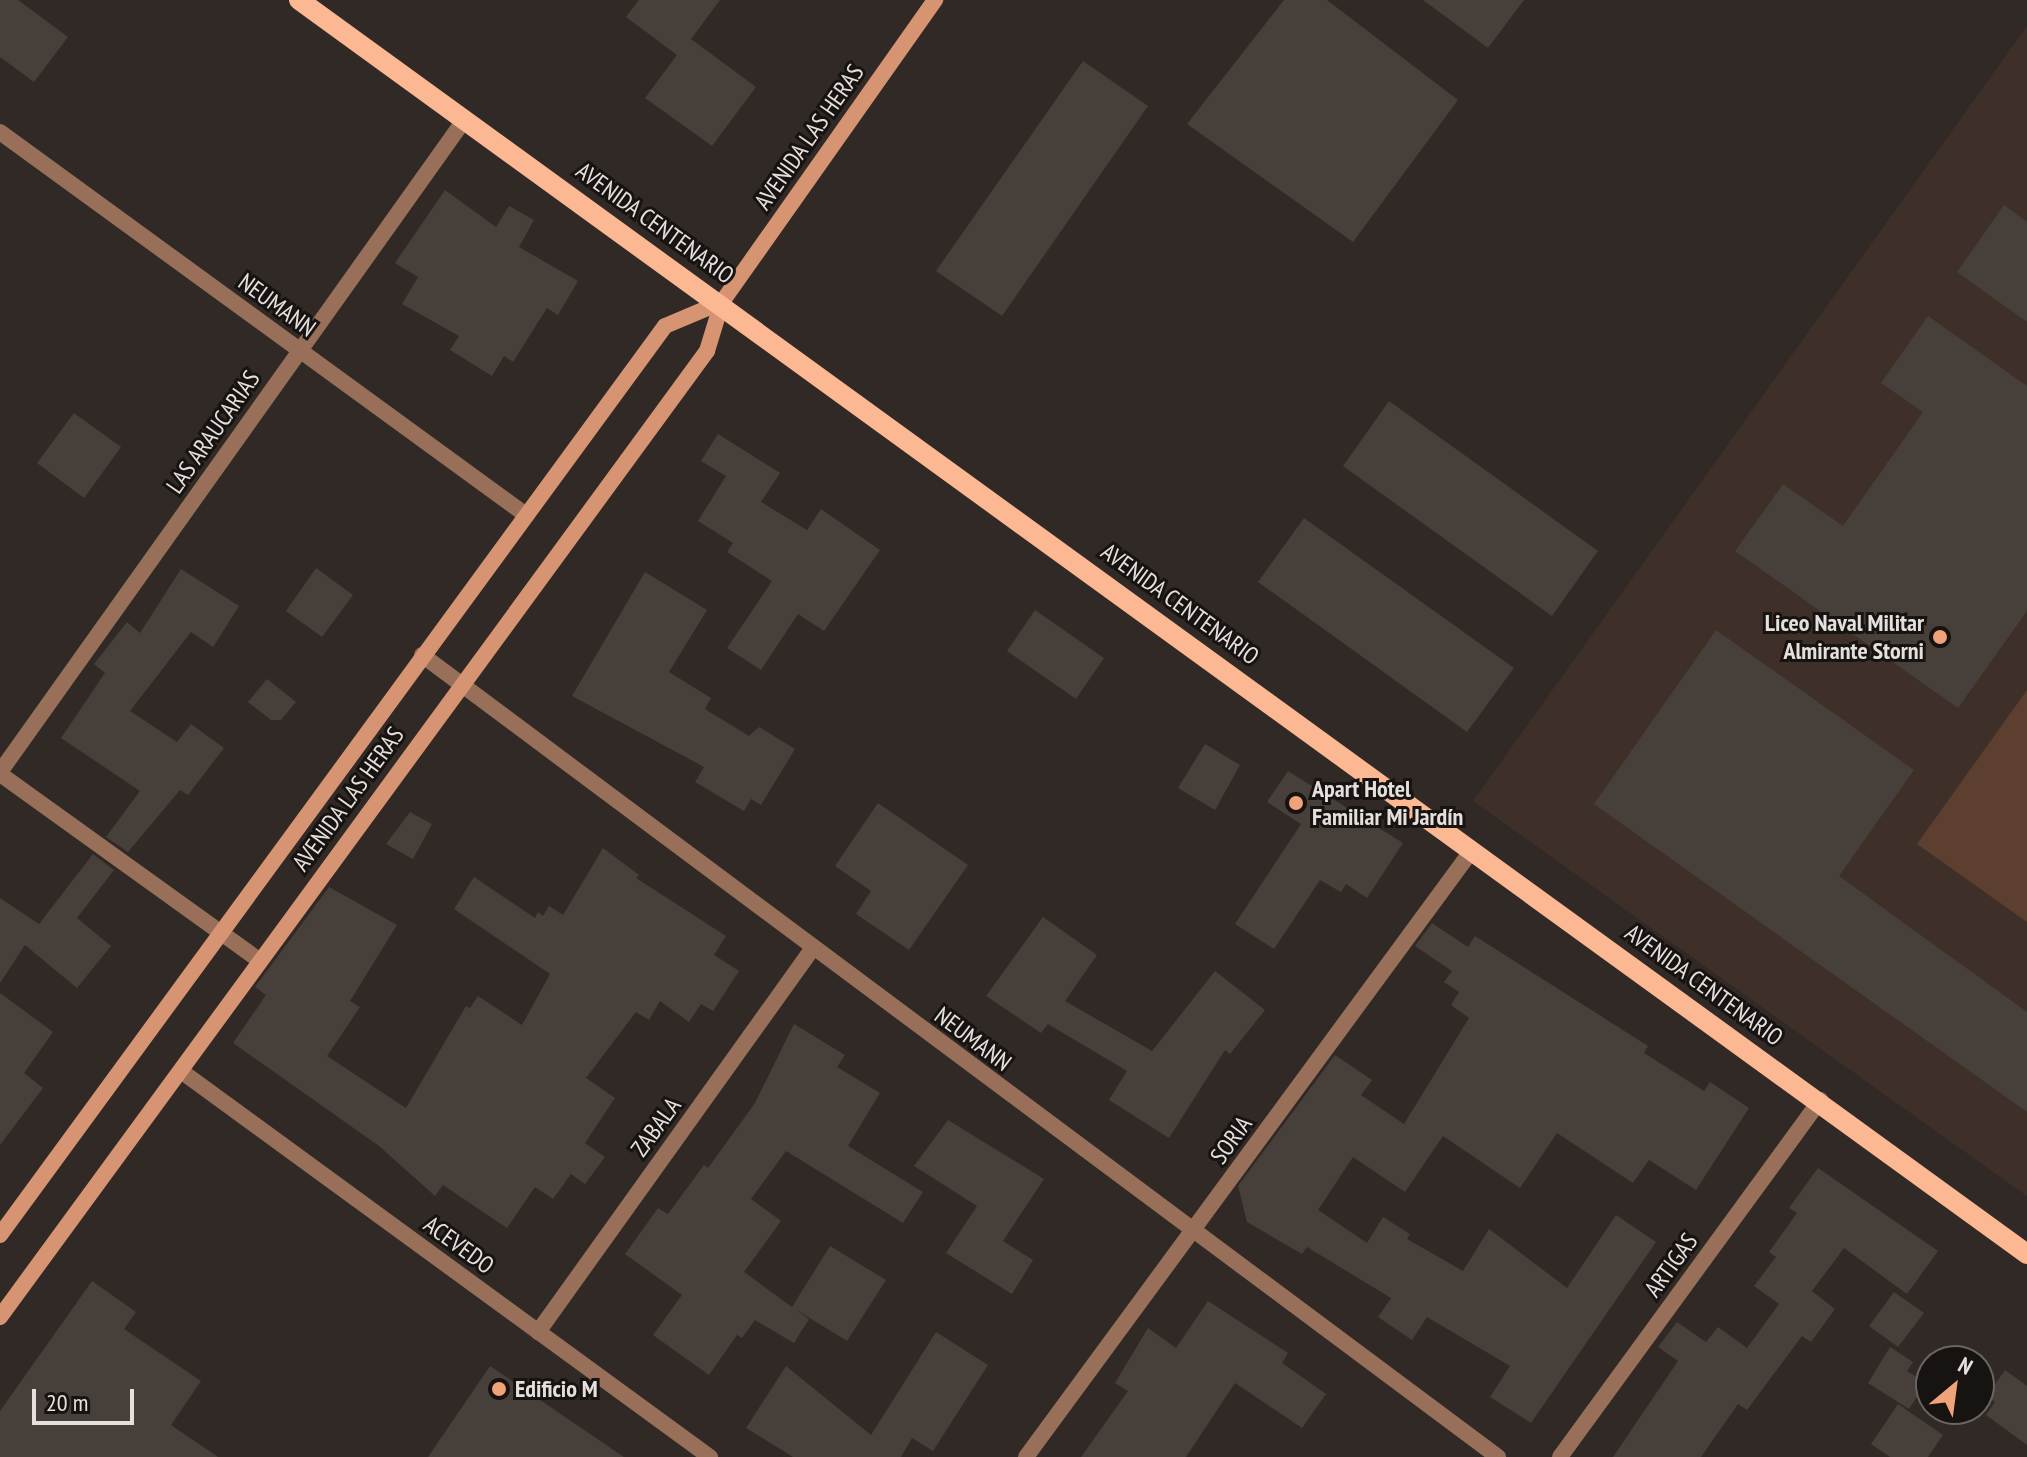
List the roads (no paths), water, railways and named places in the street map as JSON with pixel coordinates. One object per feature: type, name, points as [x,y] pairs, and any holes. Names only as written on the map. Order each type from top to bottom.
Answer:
[{"type":"main road","name":"AVENIDA CENTENARIO","points":[[299,0],[722,302],[1820,1100],[2027,1254]]},
{"type":"main road","name":"AVENIDA LAS HERAS","points":[[0,1317],[707,351],[722,302],[935,0]]},
{"type":"main road","name":"AVENIDA LAS HERAS","points":[[0,1235],[665,326],[722,302]]},
{"type":"street","name":"LAS ARAUCARIAS","points":[[0,773],[465,119]]},
{"type":"street","name":"NEUMANN","points":[[0,132],[526,515]]},
{"type":"street","name":"NEUMANN","points":[[422,655],[812,949],[1498,1457]]},
{"type":"street","points":[[0,773],[260,961]]},
{"type":"street","name":"SORIA","points":[[1026,1457],[1472,850]]},
{"type":"street","name":"ZABALA","points":[[538,1332],[812,949]]},
{"type":"street","name":"ACEVEDO","points":[[181,1071],[710,1457]]},
{"type":"street","name":"ARTIGAS","points":[[1560,1457],[1820,1100]]},
{"type":"place","name":"Liceo Naval Militar Almirante Storni","points":[[1940,637]]},
{"type":"place","name":"Apart Hotel Familiar Mi Jardín","points":[[1296,803]]},
{"type":"place","name":"Edificio M","points":[[499,1389]]}]
